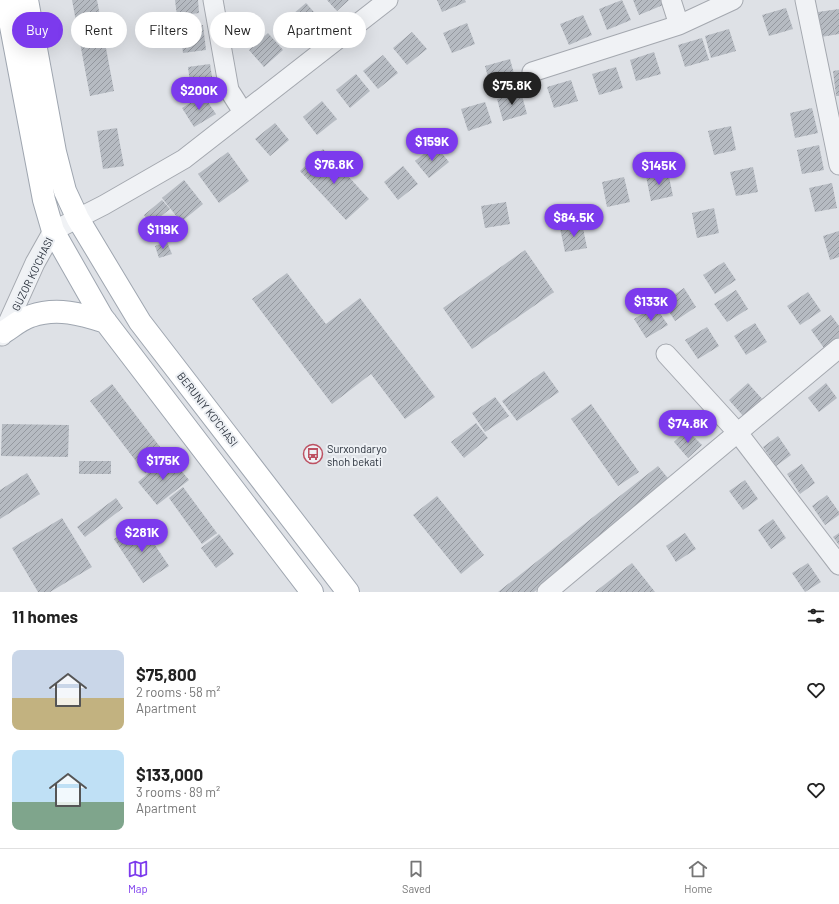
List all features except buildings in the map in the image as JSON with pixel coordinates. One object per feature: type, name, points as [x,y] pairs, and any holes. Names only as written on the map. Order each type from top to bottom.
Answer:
[{"type":"main road","points":[[6,0],[44,200],[53,231],[106,322],[312,592]]},
{"type":"main road","name":"BERUNIY KO'CHASI","points":[[27,0],[55,152],[65,191],[78,219],[140,322],[348,592]]},
{"type":"main road","points":[[2,336],[30,316],[57,311],[76,312],[106,322]]},
{"type":"main road","points":[[259,524],[282,506]]},
{"type":"street","points":[[213,0],[229,90],[243,112]]},
{"type":"street","name":"GUZOR KO'CHASI","points":[[2,336],[35,262],[53,231],[78,219],[184,159],[388,0]]},
{"type":"street","points":[[671,0],[679,25]]},
{"type":"street","points":[[532,72],[679,25],[732,0]]},
{"type":"street","points":[[805,0],[839,165]]},
{"type":"street","points":[[547,592],[839,348]]},
{"type":"street","points":[[666,354],[738,433],[839,565]]},
{"type":"place","name":"Surxondaryo shoh bekati","points":[[313,454]]}]
